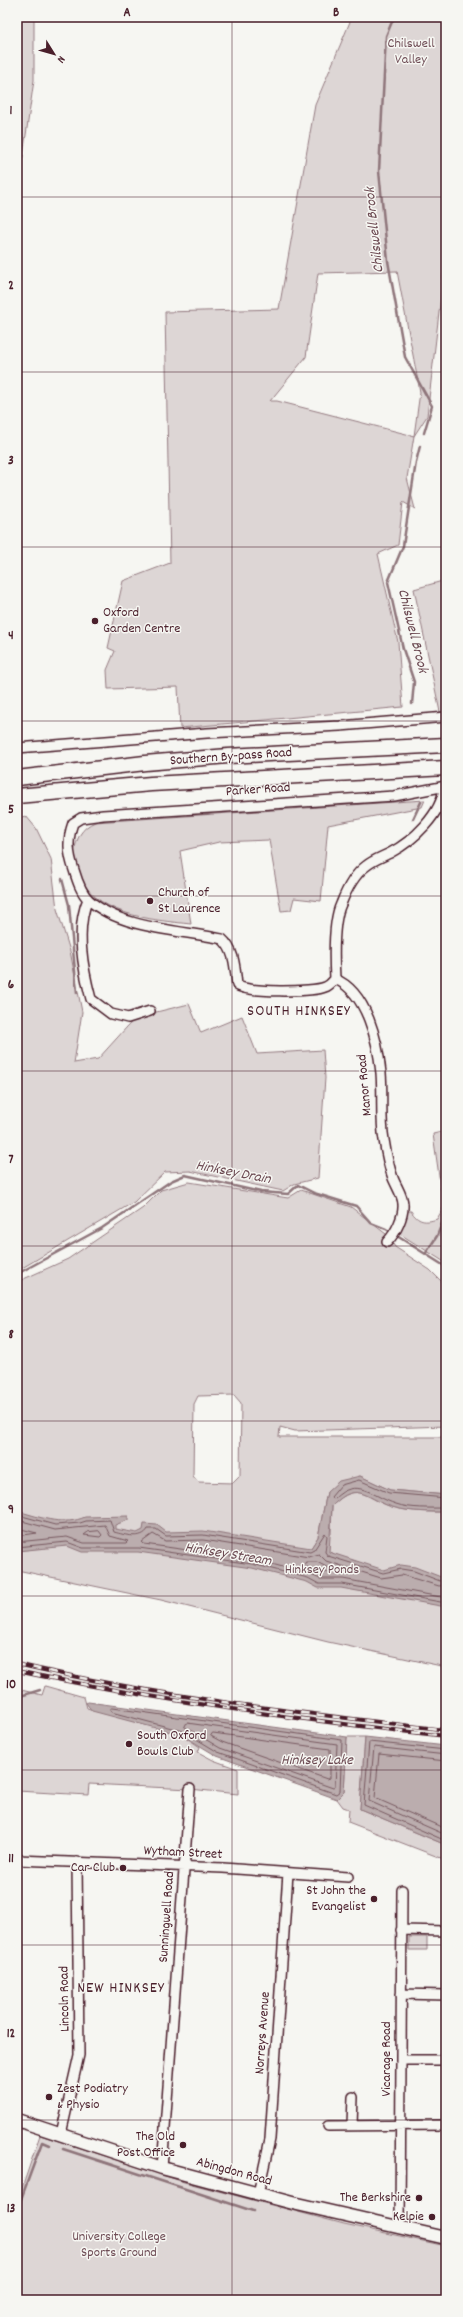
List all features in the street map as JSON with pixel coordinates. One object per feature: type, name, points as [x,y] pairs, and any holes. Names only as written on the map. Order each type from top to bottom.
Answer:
[{"type":"highway","name":"Southern By-pass Road","points":[[17,778],[145,763],[228,756],[446,745]]},
{"type":"highway","name":"Southern By-pass Road","points":[[17,796],[151,784],[446,768]]},
{"type":"main road","name":"Abingdon Road","points":[[17,2120],[162,2168],[258,2194],[446,2238]]},
{"type":"street","points":[[17,748],[207,733],[340,726],[441,717]]},
{"type":"street","points":[[150,1011],[128,1018],[111,1014],[91,999],[84,964],[81,927],[84,910],[88,899],[106,912],[128,920],[157,928],[222,939],[228,944],[234,959],[237,985],[240,988],[254,991],[325,988],[335,980],[334,952],[340,905],[351,884],[365,866],[391,852],[428,823],[443,795],[445,786]]},
{"type":"street","name":"Parker Road","points":[[88,899],[78,883],[70,859],[68,842],[73,823],[81,818],[103,815],[394,796],[445,786]]},
{"type":"street","name":"Manor Road","points":[[335,980],[346,985],[357,998],[371,1027],[376,1047],[381,1073],[384,1139],[392,1177],[404,1203],[401,1218],[391,1236]]},
{"type":"street","name":"Sunningwell Road","points":[[162,2168],[190,1789]]},
{"type":"street","name":"Wytham Street","points":[[17,1860],[184,1867],[348,1877]]},
{"type":"street","name":"Lincoln Road","points":[[61,2134],[79,2055],[77,1862]]},
{"type":"street","name":"Norreys Avenue","points":[[258,2194],[270,2139],[288,1873]]},
{"type":"street","name":"Vicarage Road","points":[[400,2228],[402,1890]]},
{"type":"street","points":[[401,1930],[446,1931]]},
{"type":"street","points":[[401,1994],[446,1994]]},
{"type":"street","points":[[401,2060],[446,2060]]},
{"type":"street","points":[[352,2125],[353,2097]]},
{"type":"street","points":[[328,2126],[446,2124]]},
{"type":"green space","points":[[17,17],[34,17],[34,80],[17,197]]},
{"type":"green space","name":"Chilswell Valley","points":[[352,17],[446,17],[446,252],[427,416],[414,436],[407,478],[415,509],[403,502],[398,545],[378,554],[398,642],[403,707],[180,728],[178,687],[108,689],[107,670],[115,651],[108,648],[123,581],[170,563],[165,312],[279,309],[315,105]],"holes":[[[397,271],[420,392],[414,436],[277,401],[270,401],[306,357],[318,273]]]},
{"type":"green space","points":[[446,580],[446,712],[440,712],[414,589]]},
{"type":"green space","points":[[425,800],[422,807],[328,825],[321,901],[294,898],[291,910],[281,911],[269,840],[219,842],[180,851],[191,924],[141,917],[109,906],[95,897],[85,885],[74,859],[75,847],[80,834],[86,827],[95,822]]},
{"type":"green space","points":[[26,816],[36,828],[51,859],[57,909],[70,951],[82,1012],[74,1063],[98,1059],[136,1017],[189,1004],[201,1033],[242,1016],[257,1054],[323,1050],[325,1078],[318,1178],[294,1184],[283,1191],[190,1171],[165,1172],[134,1202],[17,1271],[17,818]]},
{"type":"green space","points":[[446,1131],[446,1199],[441,1190],[433,1134]]},
{"type":"green space","points":[[189,1182],[288,1198],[301,1190],[351,1207],[386,1234],[395,1247],[430,1270],[446,1286],[446,1426],[295,1431],[280,1427],[279,1437],[446,1437],[446,1495],[390,1490],[360,1476],[327,1492],[318,1537],[311,1548],[331,1534],[332,1506],[342,1498],[357,1492],[396,1508],[421,1512],[446,1512],[446,1667],[328,1642],[161,1600],[17,1570],[17,1282],[68,1259],[143,1208],[161,1190]],"holes":[[[234,1395],[241,1403],[240,1476],[233,1483],[198,1482],[193,1476],[194,1404],[198,1396]]]},
{"type":"green space","points":[[446,1203],[446,1263],[400,1234],[403,1211],[411,1211],[422,1221],[429,1221],[437,1219]]},
{"type":"green space","name":"South Oxford Bowls Club","points":[[45,1686],[84,1697],[87,1708],[182,1735],[200,1747],[198,1752],[213,1760],[238,1769],[238,1794],[190,1789],[89,1784],[88,1795],[17,1791],[17,1689],[42,1695]]},
{"type":"green space","points":[[347,1737],[365,1737],[360,1809],[446,1845],[446,1860],[348,1822],[349,1809],[343,1807],[337,1799],[344,1792]]},
{"type":"green space","points":[[409,1937],[427,1937],[427,1950],[409,1950]]},
{"type":"green space","name":"University College Sports Ground","points":[[40,2135],[184,2182],[344,2224],[446,2246],[446,2300],[17,2300],[17,2203]]},
{"type":"water","name":"Hinksey Ponds","points":[[360,1476],[390,1490],[446,1495],[446,1512],[421,1512],[396,1508],[363,1494],[356,1492],[349,1494],[341,1498],[332,1506],[329,1552],[384,1570],[401,1565],[415,1567],[441,1577],[446,1576],[446,1607],[341,1588],[318,1588],[307,1582],[252,1568],[138,1552],[82,1552],[67,1546],[17,1551],[17,1514],[21,1512],[45,1519],[61,1521],[77,1520],[85,1517],[128,1516],[128,1520],[115,1525],[115,1529],[137,1533],[143,1530],[144,1524],[157,1525],[166,1532],[203,1531],[311,1548],[318,1537],[327,1492],[339,1481]]},
{"type":"water","name":"Hinksey Lake","points":[[88,1702],[347,1737],[344,1792],[337,1799],[217,1756],[182,1735],[92,1711],[86,1703]]},
{"type":"water","name":"Hinksey Lake","points":[[365,1737],[446,1746],[446,1845],[360,1809]]},
{"type":"waterway","name":"Chilswell Brook","points":[[394,17],[386,36],[379,171],[388,261],[405,357],[432,406],[424,433]]},
{"type":"waterway","points":[[439,17],[446,26]]},
{"type":"waterway","name":"Chilswell Brook","points":[[412,704],[414,682],[403,649],[388,582],[403,546],[416,462],[420,446]]},
{"type":"waterway","name":"Chilswell Brook","points":[[413,819],[421,802]]},
{"type":"waterway","points":[[62,879],[69,905],[77,993]]},
{"type":"waterway","name":"Hinksey Drain","points":[[17,1274],[102,1228],[171,1181],[185,1175],[261,1192],[288,1194],[298,1185],[314,1193],[356,1206],[371,1223],[386,1229],[446,1267]]},
{"type":"waterway","name":"Chilswell Brook","points":[[426,1253],[437,1236],[446,1213]]},
{"type":"waterway","points":[[17,1697],[40,1690]]},
{"type":"waterway","points":[[17,2210],[42,2142],[49,2145]]},
{"type":"waterway","points":[[63,2149],[253,2211]]},
{"type":"railway","points":[[17,1664],[70,1676],[177,1695],[446,1730]]},
{"type":"railway","points":[[17,1671],[177,1701],[446,1736]]},
{"type":"place","name":"Oxford Garden Centre","points":[[95,621]]},
{"type":"place","name":"Church of St Laurence","points":[[150,901]]},
{"type":"place","name":"South Oxford Bowls Club","points":[[129,1744]]},
{"type":"place","name":"Car Club","points":[[123,1868]]},
{"type":"place","name":"St John the Evangelist","points":[[374,1899]]},
{"type":"place","name":"Zest Podiatry & Physio","points":[[49,2097]]},
{"type":"place","name":"The Old Post Office","points":[[183,2145]]},
{"type":"place","name":"The Berkshire","points":[[419,2198]]},
{"type":"place","name":"Kelpie","points":[[432,2217]]},
{"type":"district","name":"SOUTH HINKSEY","points":[[299,1011]]},
{"type":"district","name":"NEW HINKSEY","points":[[121,1988]]},
{"type":"water label","name":"Hinksey Stream","points":[[228,1555]]}]
